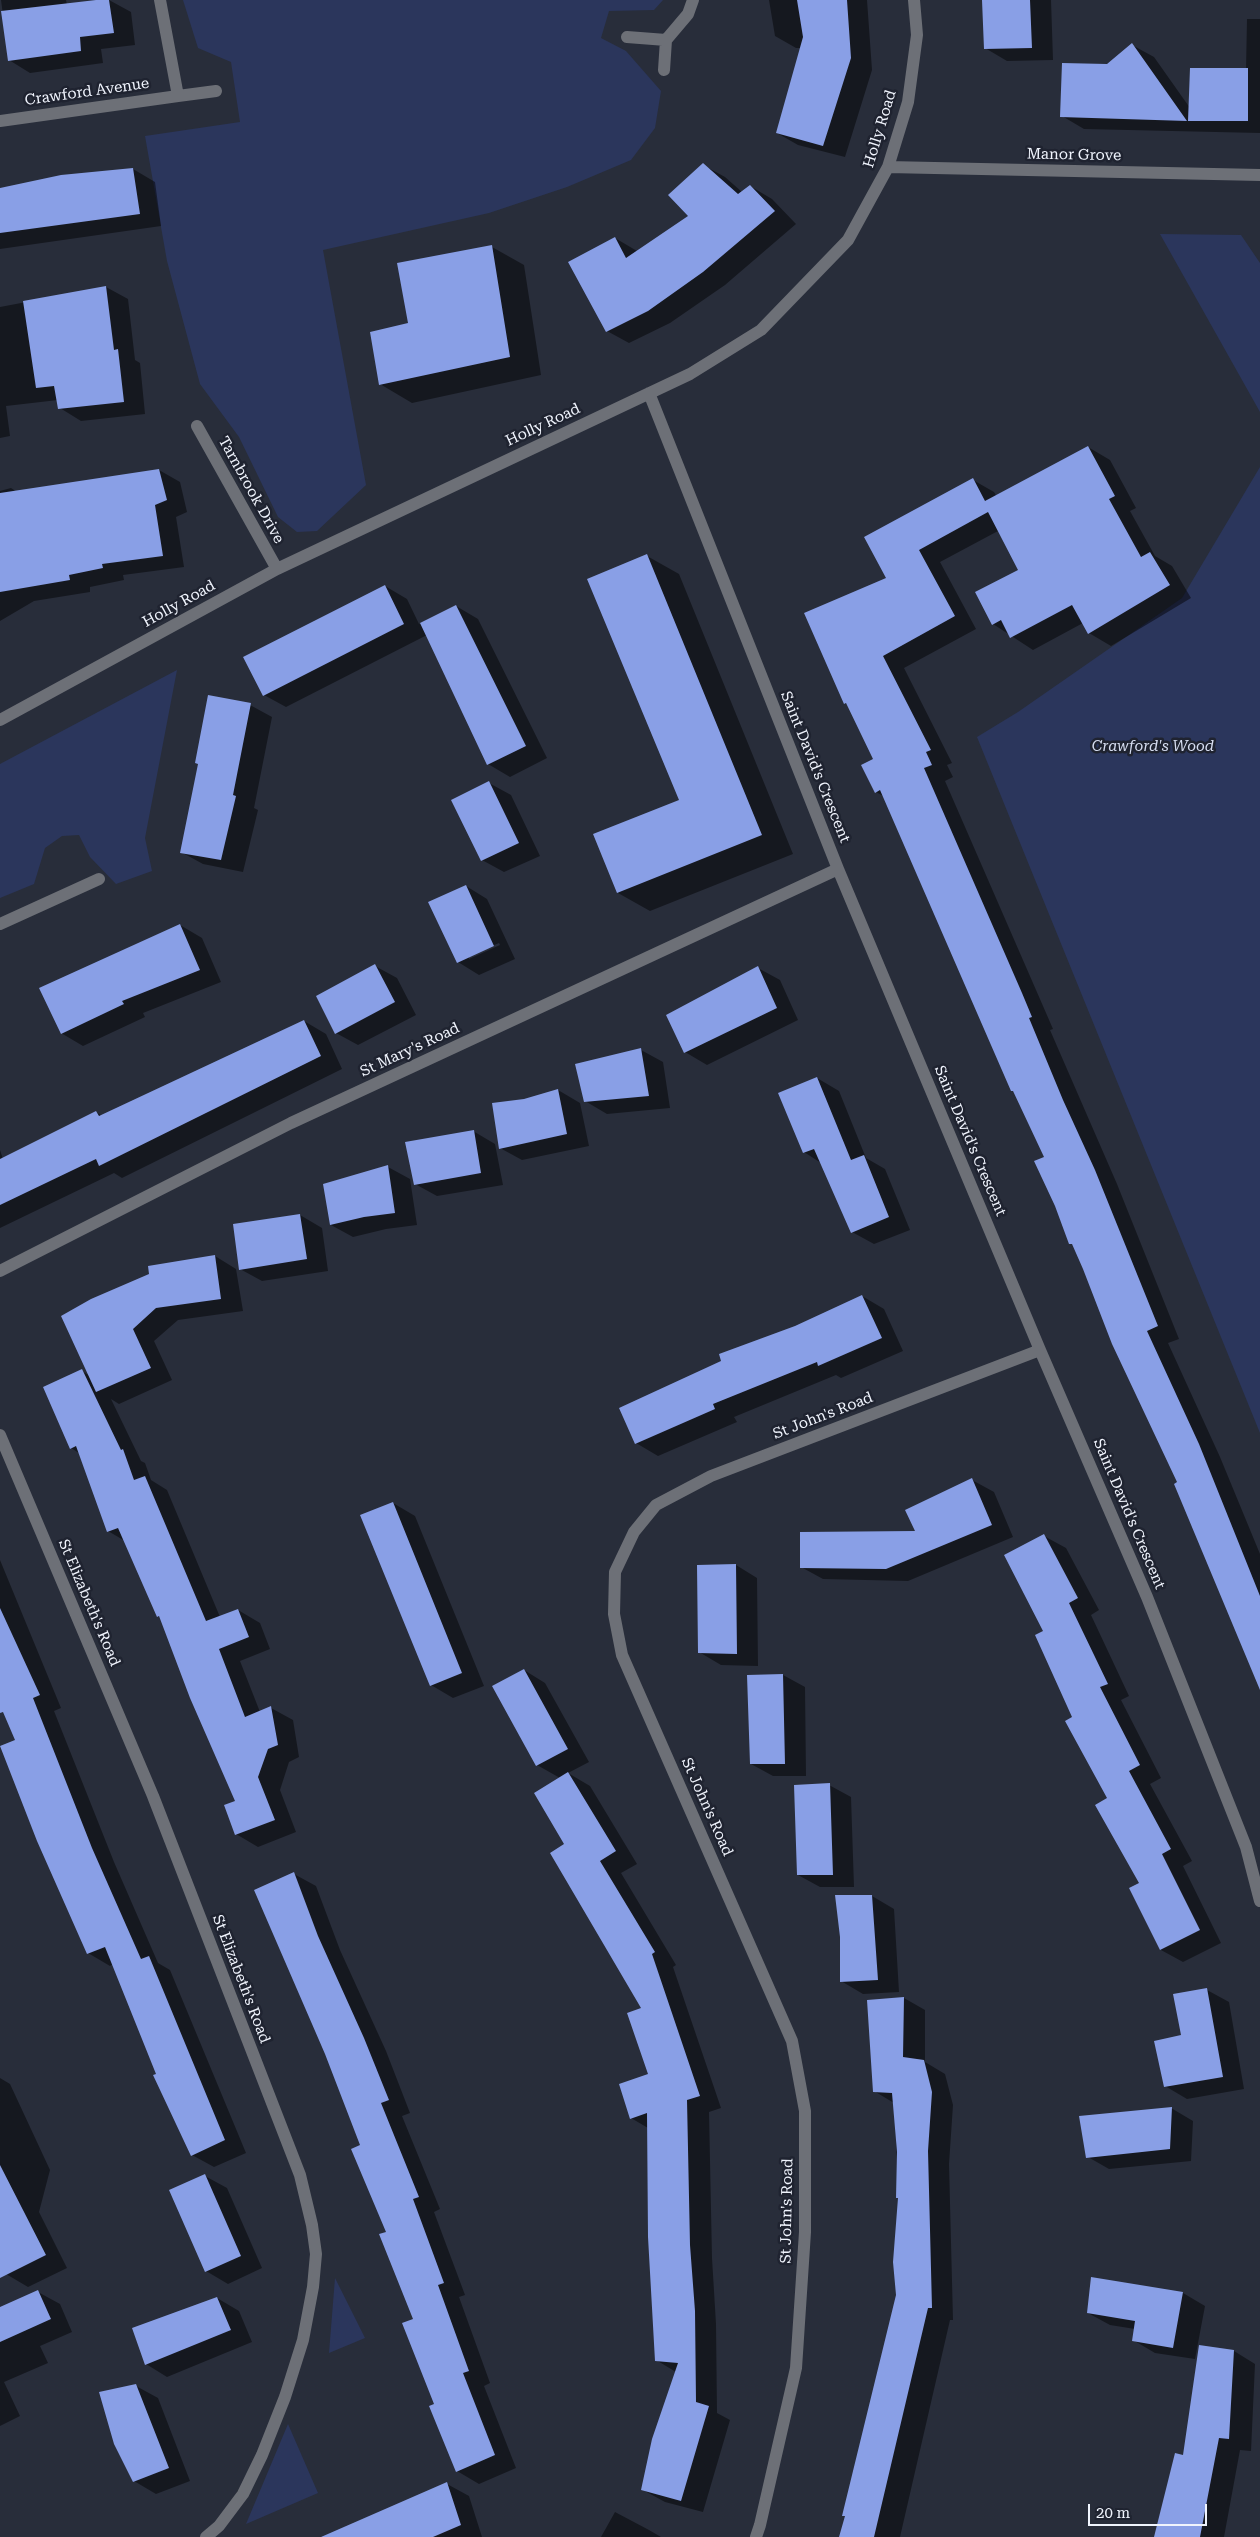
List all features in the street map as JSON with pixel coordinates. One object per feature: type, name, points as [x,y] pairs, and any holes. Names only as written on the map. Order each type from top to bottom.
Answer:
[{"type":"street","points":[[160,0],[178,96]]},
{"type":"street","points":[[664,70],[666,40],[688,14],[693,0]]},
{"type":"street","name":"Holly Road","points":[[0,720],[277,569],[690,374],[760,330],[848,240],[888,167],[908,102],[917,35],[914,0]]},
{"type":"street","points":[[627,37],[666,40]]},
{"type":"street","name":"Crawford Avenue","points":[[0,121],[216,91]]},
{"type":"street","name":"Manor Grove","points":[[888,167],[1260,175]]},
{"type":"street","name":"Saint David's Crescent","points":[[649,393],[838,869],[1040,1350],[1147,1597],[1246,1847],[1260,1901]]},
{"type":"street","name":"Tarnbrook Drive","points":[[197,426],[277,569]]},
{"type":"street","name":"St Mary's Road","points":[[0,1271],[291,1122],[838,869]]},
{"type":"street","points":[[0,924],[99,879]]},
{"type":"street","name":"St John's Road","points":[[756,2537],[796,2368],[805,2232],[805,2111],[792,2041],[622,1655],[614,1614],[615,1572],[634,1532],[656,1505],[711,1476],[1040,1350]]},
{"type":"street","name":"St Elizabeth's Road","points":[[0,1435],[153,1796],[300,2175],[312,2225],[316,2254],[313,2287],[303,2340],[285,2397],[262,2455],[243,2494],[219,2526],[206,2537]]},
{"type":"green space","points":[[183,0],[663,0],[654,10],[609,11],[601,38],[626,51],[661,91],[655,128],[631,160],[567,187],[489,213],[323,250],[366,485],[317,531],[297,532],[278,517],[239,437],[200,384],[167,261],[145,136],[240,122],[231,62],[198,48]]},
{"type":"green space","points":[[1160,234],[1241,235],[1260,263],[1260,412]]},
{"type":"green space","name":"Crawford's Wood","points":[[1260,467],[1260,1433],[977,737],[1018,712],[1182,598]]},
{"type":"green space","points":[[177,670],[145,838],[152,871],[116,884],[90,857],[79,835],[62,836],[45,848],[34,884],[0,898],[0,764]]},
{"type":"green space","points":[[335,2278],[365,2338],[329,2353]]},
{"type":"green space","points":[[288,2424],[318,2493],[246,2524]]},
{"type":"building","points":[[109,0],[114,33],[80,37],[81,51],[8,61],[1,11]]},
{"type":"building","points":[[797,0],[847,0],[851,58],[823,146],[776,133],[803,37]]},
{"type":"building","points":[[982,0],[1030,0],[1032,48],[984,49]]},
{"type":"building","points":[[1132,43],[1187,121],[1060,117],[1062,63],[1107,64]]},
{"type":"building","points":[[1190,68],[1248,68],[1248,121],[1188,121]]},
{"type":"building","points":[[703,163],[738,194],[750,185],[775,211],[703,272],[648,311],[606,332],[568,262],[615,237],[626,258],[688,216],[668,195]]},
{"type":"building","points":[[133,168],[140,214],[0,233],[0,188],[61,175]]},
{"type":"building","points":[[492,245],[510,357],[379,385],[370,332],[408,323],[397,263]]},
{"type":"building","points":[[106,286],[114,350],[118,349],[124,402],[58,409],[54,386],[36,388],[23,301]]},
{"type":"building","points":[[1088,446],[1115,496],[1109,499],[1141,557],[1150,552],[1170,585],[1088,634],[1072,605],[1010,638],[1001,620],[992,625],[975,592],[1018,570],[988,512],[919,550],[955,616],[883,656],[931,750],[926,752],[932,765],[924,768],[1022,993],[1032,1017],[1029,1018],[1095,1170],[1158,1326],[1147,1331],[1199,1444],[1260,1596],[1260,1690],[1174,1484],[1177,1482],[1112,1344],[1083,1269],[1072,1244],[1069,1244],[1055,1206],[1034,1161],[1044,1157],[1013,1091],[1011,1091],[880,790],[875,793],[861,765],[873,759],[846,703],[844,704],[804,613],[886,578],[864,537],[973,478],[985,501]]},
{"type":"building","points":[[159,469],[167,500],[155,505],[163,556],[102,564],[103,568],[69,575],[70,580],[0,592],[0,493]]},
{"type":"building","points":[[647,554],[762,835],[617,893],[593,834],[679,800],[587,579]]},
{"type":"building","points":[[385,585],[404,624],[263,696],[243,657]]},
{"type":"building","points":[[456,605],[526,746],[487,765],[420,623]]},
{"type":"building","points":[[208,695],[251,703],[233,795],[236,796],[221,860],[180,853],[198,764],[195,763]]},
{"type":"building","points":[[489,781],[519,843],[481,861],[451,800]]},
{"type":"building","points":[[466,885],[494,946],[457,963],[428,902]]},
{"type":"building","points":[[180,924],[200,970],[122,1001],[124,1004],[61,1034],[39,988]]},
{"type":"building","points":[[375,964],[395,1002],[335,1034],[316,996]]},
{"type":"building","points":[[758,966],[777,1008],[684,1053],[666,1015]]},
{"type":"building","points":[[304,1020],[321,1056],[99,1166],[96,1159],[0,1205],[0,1159],[96,1111],[99,1116]]},
{"type":"building","points":[[641,1048],[649,1096],[584,1102],[575,1064]]},
{"type":"building","points":[[817,1077],[851,1160],[864,1155],[889,1217],[851,1233],[814,1149],[803,1153],[778,1093]]},
{"type":"building","points":[[558,1089],[567,1134],[499,1149],[492,1103],[524,1099]]},
{"type":"building","points":[[474,1130],[481,1173],[414,1185],[405,1142]]},
{"type":"building","points":[[388,1165],[395,1213],[364,1217],[330,1225],[323,1184]]},
{"type":"building","points":[[300,1214],[307,1259],[239,1270],[233,1224]]},
{"type":"building","points":[[215,1255],[221,1299],[156,1308],[133,1329],[151,1368],[96,1392],[61,1316],[91,1299],[149,1274],[148,1266]]},
{"type":"building","points":[[862,1295],[882,1338],[818,1366],[817,1362],[713,1404],[715,1409],[635,1444],[619,1408],[721,1361],[719,1354],[795,1326]]},
{"type":"building","points":[[82,1369],[121,1450],[123,1449],[134,1480],[145,1476],[206,1621],[238,1609],[249,1637],[219,1649],[245,1717],[271,1706],[278,1745],[268,1749],[258,1777],[275,1820],[235,1835],[224,1805],[235,1801],[190,1698],[159,1616],[157,1617],[118,1528],[107,1532],[76,1446],[70,1449],[43,1387]]},
{"type":"building","points":[[972,1478],[992,1525],[886,1569],[800,1568],[800,1532],[915,1531],[905,1510]]},
{"type":"building","points":[[393,1502],[462,1673],[430,1686],[360,1515]]},
{"type":"building","points":[[1044,1534],[1078,1598],[1069,1603],[1108,1684],[1100,1687],[1140,1765],[1129,1771],[1171,1849],[1162,1854],[1200,1930],[1160,1950],[1129,1888],[1139,1883],[1095,1805],[1107,1798],[1065,1721],[1072,1717],[1035,1635],[1043,1631],[1004,1555]]},
{"type":"building","points":[[736,1564],[737,1654],[698,1653],[697,1565]]},
{"type":"building","points":[[0,1608],[40,1695],[33,1698],[92,1848],[141,1959],[149,1956],[225,2140],[191,2156],[153,2075],[156,2074],[105,1947],[87,1954],[37,1841],[0,1746],[15,1740],[3,1712],[0,1713]]},
{"type":"building","points":[[524,1669],[568,1749],[536,1766],[492,1686]]},
{"type":"building","points":[[783,1674],[785,1764],[750,1764],[747,1675]]},
{"type":"building","points":[[568,1772],[616,1851],[600,1861],[655,1952],[652,1954],[700,2096],[687,2100],[690,2245],[695,2311],[696,2402],[709,2406],[681,2501],[641,2490],[652,2439],[678,2363],[655,2361],[648,2237],[647,2113],[630,2119],[619,2084],[648,2074],[627,2013],[641,2008],[550,1853],[564,1844],[534,1793]]},
{"type":"building","points":[[830,1783],[833,1875],[797,1875],[794,1785]]},
{"type":"building","points":[[294,1872],[318,1936],[364,2038],[389,2100],[381,2103],[419,2197],[413,2199],[444,2283],[438,2285],[469,2371],[463,2373],[495,2455],[456,2472],[429,2406],[434,2404],[402,2323],[413,2319],[379,2234],[386,2232],[351,2149],[360,2145],[325,2054],[254,1890]]},
{"type":"building","points":[[835,1895],[872,1895],[878,1980],[840,1982],[840,1937]]},
{"type":"building","points":[[1207,1988],[1223,2077],[1164,2087],[1154,2041],[1181,2035],[1173,1994]]},
{"type":"building","points":[[904,1997],[903,2057],[924,2060],[932,2092],[928,2151],[932,2308],[928,2308],[874,2537],[839,2537],[845,2516],[842,2516],[896,2295],[893,2262],[898,2198],[896,2198],[897,2152],[892,2093],[873,2092],[867,2000]]},
{"type":"building","points":[[1172,2107],[1170,2149],[1086,2158],[1079,2116]]},
{"type":"building","points":[[0,2165],[46,2255],[0,2278]]},
{"type":"building","points":[[205,2174],[241,2256],[205,2272],[169,2190]]},
{"type":"building","points":[[1091,2277],[1183,2292],[1173,2348],[1132,2341],[1135,2321],[1087,2313]]},
{"type":"building","points":[[38,2290],[51,2319],[0,2342],[0,2307]]},
{"type":"building","points":[[217,2297],[231,2330],[145,2365],[132,2328]]},
{"type":"building","points":[[1199,2345],[1234,2350],[1229,2439],[1219,2438],[1200,2537],[1154,2537],[1175,2453],[1183,2455]]},
{"type":"building","points":[[136,2384],[169,2468],[133,2482],[114,2444],[99,2392]]},
{"type":"building","points":[[447,2482],[461,2525],[433,2537],[321,2537]]}]
